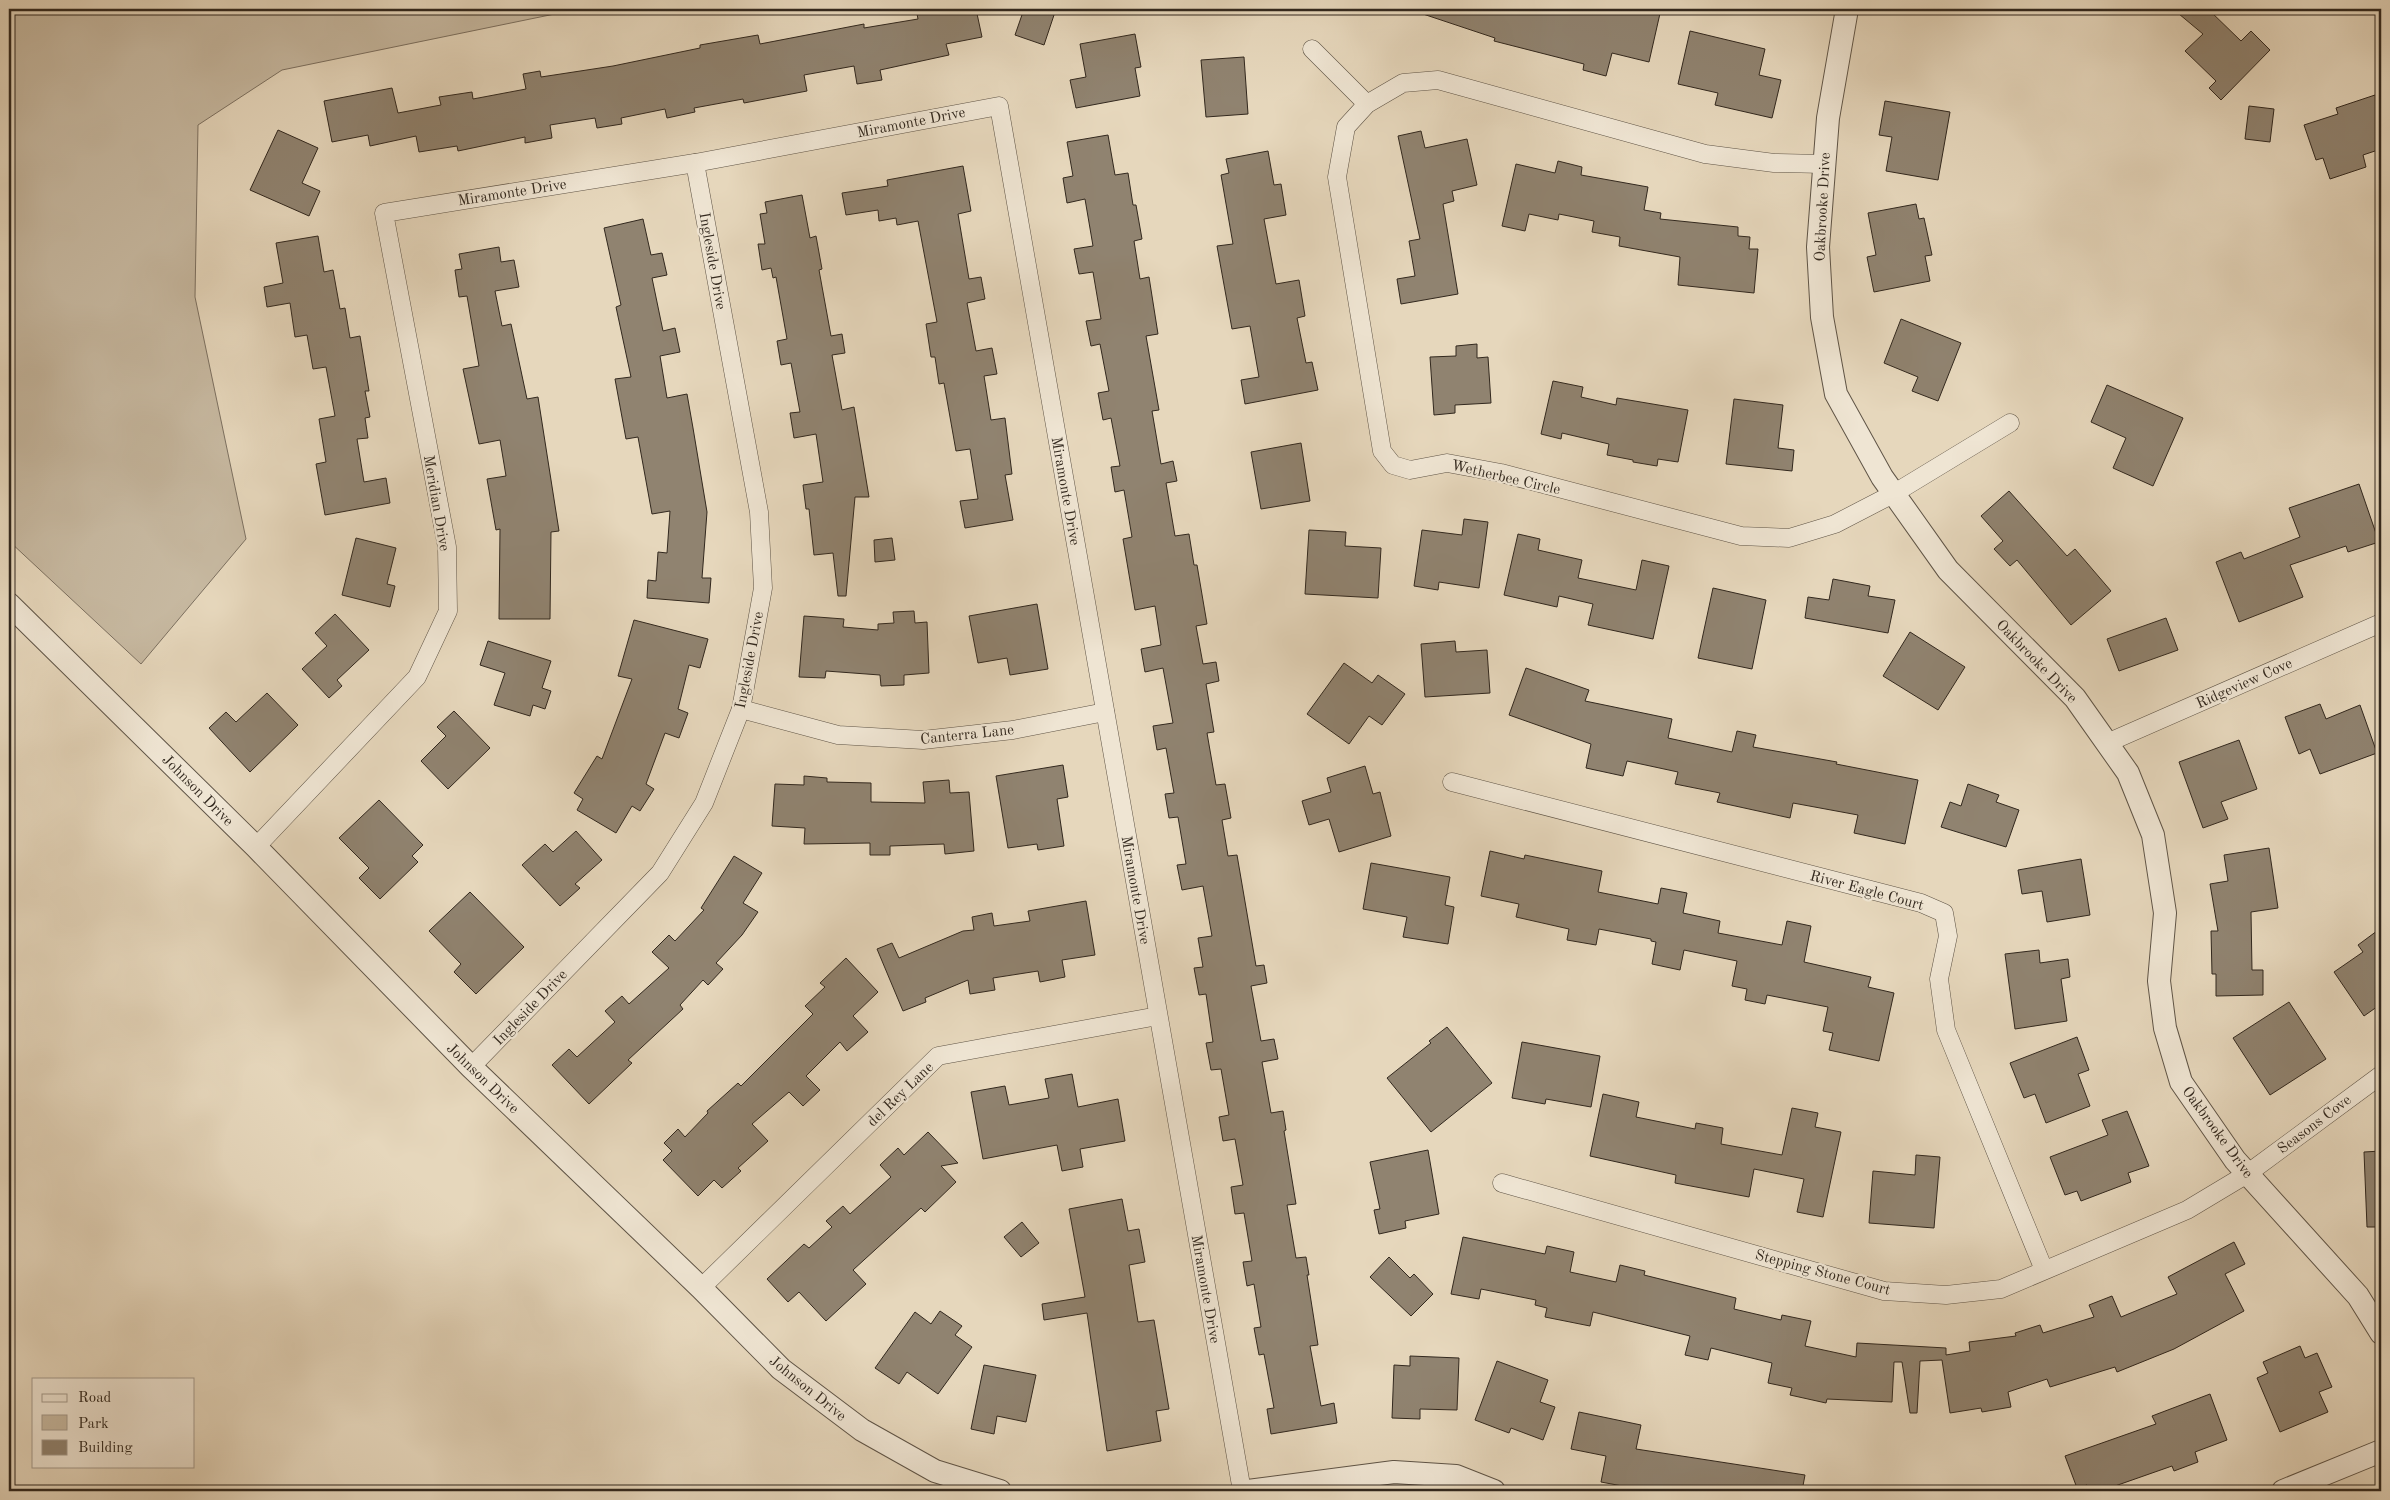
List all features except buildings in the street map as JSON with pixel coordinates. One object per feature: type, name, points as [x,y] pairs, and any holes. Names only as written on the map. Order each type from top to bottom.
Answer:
[{"type":"street","name":"Oakbrooke Drive","points":[[1847,9],[1828,118],[1818,257],[1822,317],[1836,394],[1882,477],[1948,570],[2075,698],[2128,773],[2153,835],[2165,913],[2159,981],[2165,1028],[2182,1082],[2235,1160],[2358,1296],[2381,1333]]},
{"type":"street","points":[[1312,49],[1367,104]]},
{"type":"street","name":"Wetherbee Circle","points":[[1824,164],[1774,164],[1705,154],[1438,80],[1403,82],[1367,104],[1346,127],[1337,177],[1382,452],[1393,465],[1410,470],[1446,463],[1501,473],[1741,536],[1789,538],[1835,524],[1894,494],[2010,423]]},
{"type":"street","name":"Miramonte Drive","points":[[384,213],[695,163],[998,106],[1242,1491]]},
{"type":"street","name":"Ingleside Drive","points":[[471,1068],[660,873],[704,803],[741,709],[763,588],[759,512],[695,163]]},
{"type":"street","name":"Meridian Drive","points":[[256,847],[417,677],[448,611],[447,547],[384,213]]},
{"type":"street","name":"Johnson Drive","points":[[9,604],[256,847],[471,1068],[701,1288],[781,1369],[862,1430],[935,1471],[1000,1491]]},
{"type":"street","name":"Ridgeview Cove","points":[[2107,743],[2381,623]]},
{"type":"street","name":"Canterra Lane","points":[[741,709],[838,735],[923,740],[1013,730],[1105,712]]},
{"type":"street","name":"River Eagle Court","points":[[1452,782],[1921,903],[1944,913],[1948,936],[1939,979],[1946,1030],[2044,1270]]},
{"type":"street","name":"del Rey Lane","points":[[701,1288],[938,1056],[1158,1016]]},
{"type":"street","name":"Seasons Cove","points":[[2247,1174],[2381,1075]]},
{"type":"street","name":"Stepping Stone Court","points":[[1502,1184],[1884,1291],[1946,1295],[2001,1289],[2187,1210],[2247,1174]]},
{"type":"street","points":[[2283,1491],[2381,1451]]},
{"type":"street","points":[[1248,1491],[1394,1472],[1456,1476],[1494,1491]]},
{"type":"green space","points":[[9,9],[579,9],[282,70],[198,125],[195,297],[246,539],[141,664],[9,541]]}]
